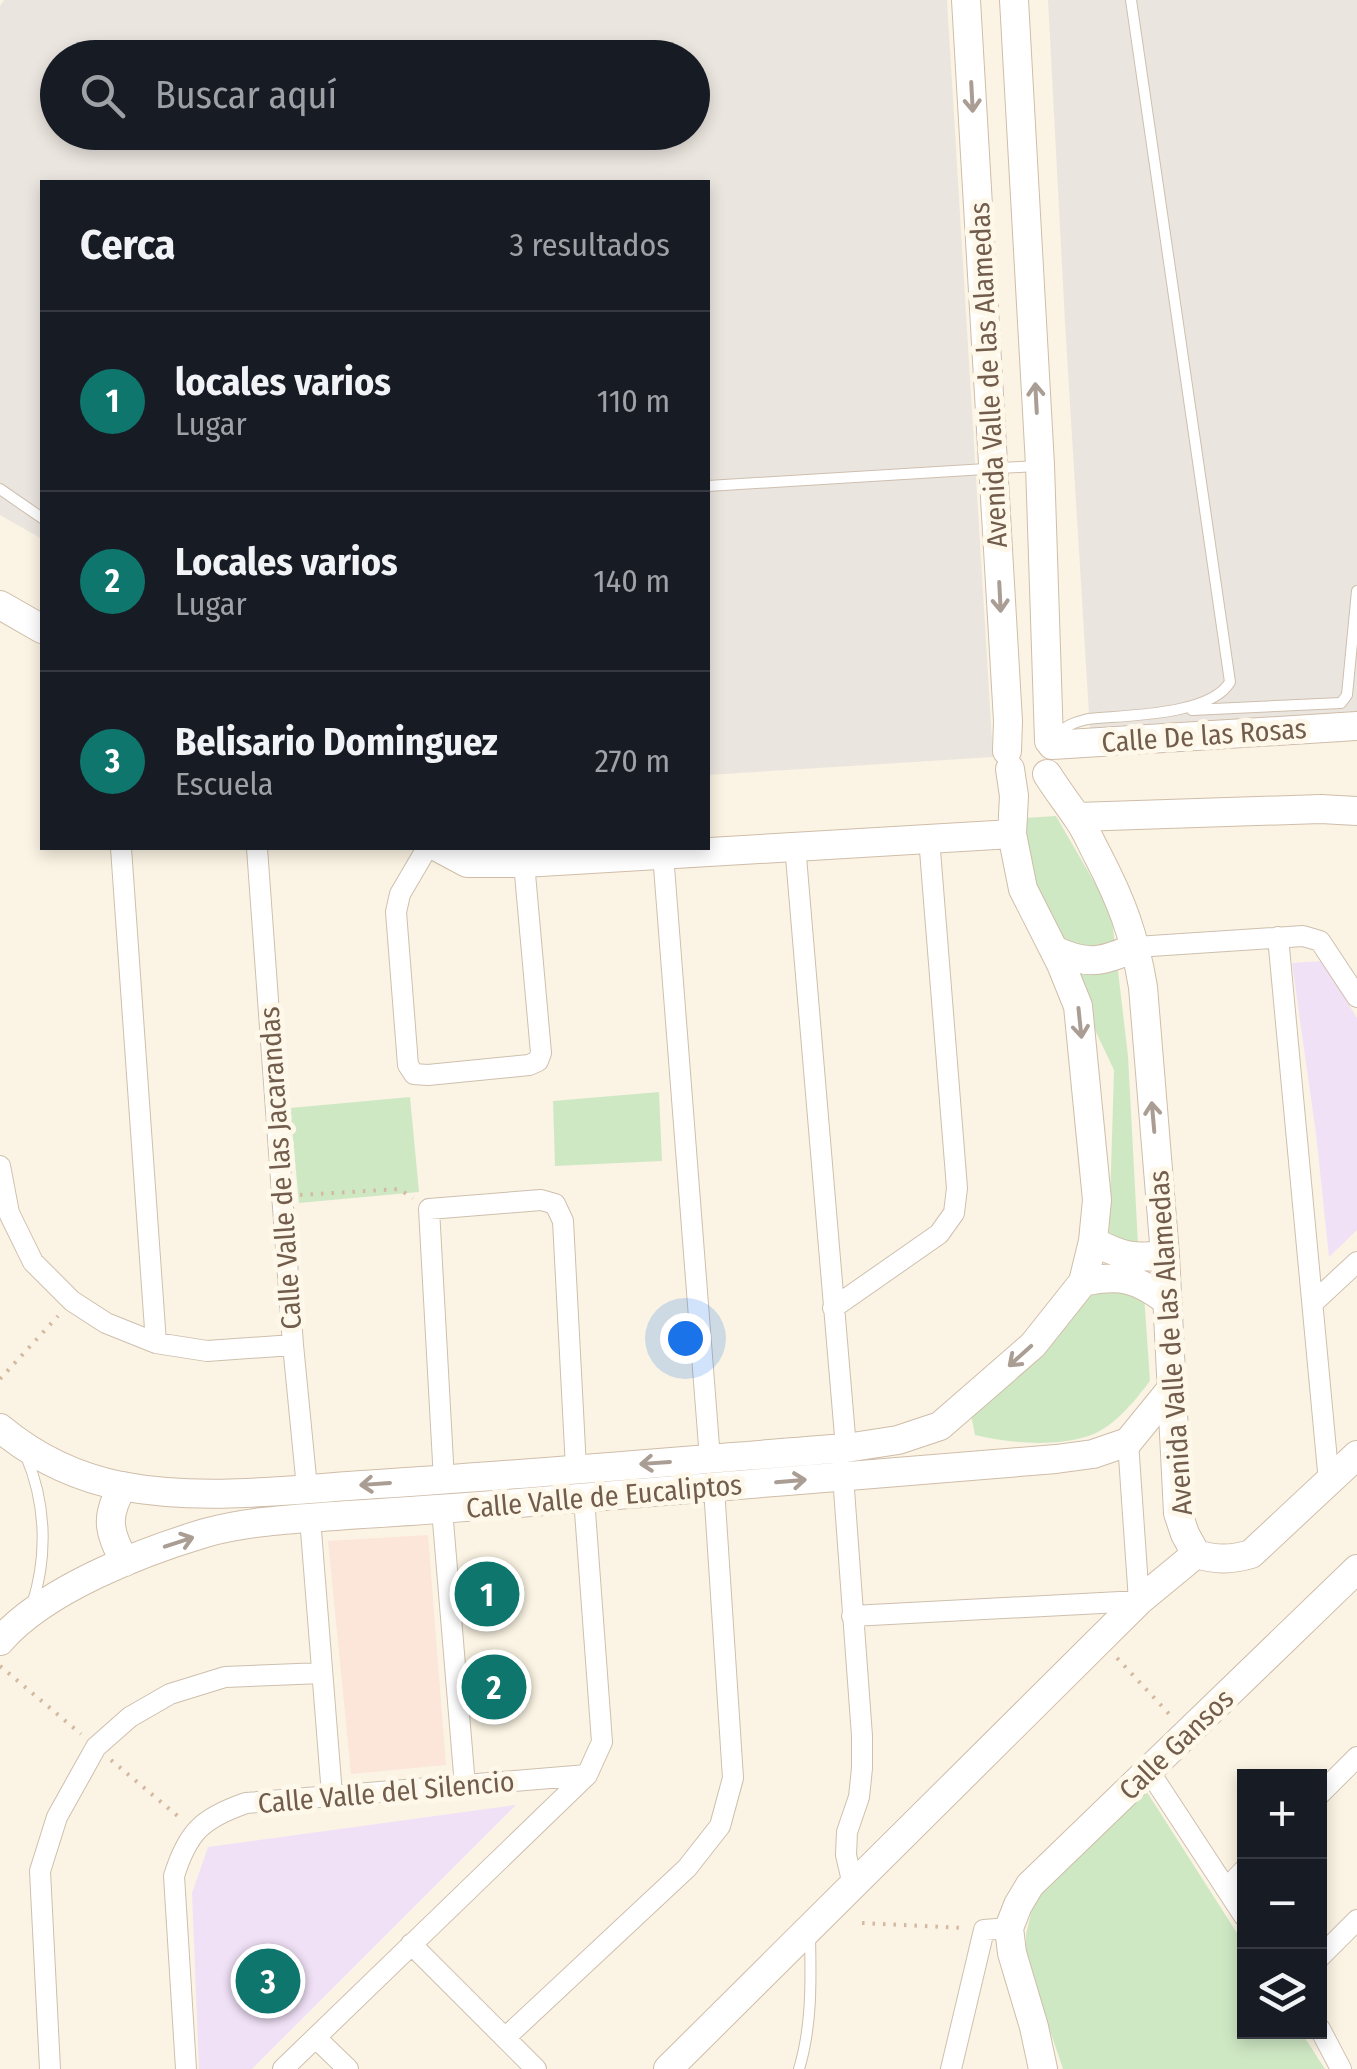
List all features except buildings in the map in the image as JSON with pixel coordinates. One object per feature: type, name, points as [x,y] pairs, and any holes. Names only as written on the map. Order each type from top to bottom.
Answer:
[{"type":"street","name":"Avenida Valle de las Alamedas","points":[[966,0],[1014,796],[1012,834],[1024,889],[1078,1006],[1097,1200],[1084,1282]]},
{"type":"street","name":"Avenida Valle de las Alamedas","points":[[1014,0],[1040,466],[1050,743]]},
{"type":"street","points":[[4,615],[40,627]]},
{"type":"street","name":"Calle De las Rosas","points":[[1050,743],[1357,726]]},
{"type":"street","points":[[1029,733],[1043,736],[1050,743],[1054,760],[1047,774],[1027,780],[1015,774],[1009,760],[1015,738],[1029,733]]},
{"type":"street","name":"Avenida Valle de las Alamedas","points":[[668,2069],[1139,1601],[1196,1554],[1178,1514],[1165,1255],[1143,987],[1136,947],[1124,910],[1077,817],[1047,774]]},
{"type":"street","points":[[1077,817],[1357,811]]},
{"type":"street","points":[[443,850],[467,863],[524,863],[1012,834]]},
{"type":"street","points":[[833,1308],[939,1234],[954,1212],[957,1188],[930,838]]},
{"type":"street","points":[[796,845],[833,1308],[862,1768],[859,1797],[847,1832],[846,1855],[853,1885]]},
{"type":"street","points":[[121,850],[156,1343]]},
{"type":"street","name":"Calle Valle de las Jacarandas","points":[[257,850],[293,1345],[308,1488]]},
{"type":"street","points":[[426,850],[400,894],[396,912],[408,1065],[414,1074],[529,1066],[538,1061],[524,863]]},
{"type":"street","points":[[663,854],[710,1458]]},
{"type":"street","points":[[1054,950],[1093,962],[1136,947],[1303,936],[1320,941],[1357,996]]},
{"type":"street","points":[[1278,937],[1329,1482]]},
{"type":"street","points":[[0,1166],[9,1212],[32,1262],[72,1300],[106,1324],[156,1343],[207,1351],[293,1345]]},
{"type":"street","points":[[444,1480],[430,1209],[542,1200],[555,1204],[562,1221],[576,1468]]},
{"type":"street","points":[[1093,1241],[1129,1256],[1165,1255]]},
{"type":"street","points":[[1313,1304],[1357,1262]]},
{"type":"street","points":[[1084,1282],[1127,1279],[1144,1284],[1166,1302]]},
{"type":"street","name":"Calle Valle de Eucaliptos","points":[[0,1642],[29,1616],[94,1574],[207,1533],[310,1518],[714,1488],[844,1462],[940,1426],[1033,1344],[1084,1282]]},
{"type":"street","points":[[852,1616],[1139,1601],[1128,1442],[1172,1388]]},
{"type":"street","points":[[940,1426],[942,1468]]},
{"type":"street","name":"Calle Valle de Eucaliptos","points":[[11,1437],[85,1478],[168,1493],[212,1494],[710,1458],[942,1468],[1074,1457],[1128,1442]]},
{"type":"street","points":[[1196,1554],[1216,1560],[1252,1554],[1357,1454]]},
{"type":"street","points":[[123,1486],[113,1502],[110,1530],[125,1562]]},
{"type":"street","points":[[505,2038],[687,1868],[720,1826],[733,1778],[714,1488]]},
{"type":"street","name":"Calle Valle del Silencio","points":[[283,2069],[587,1775],[602,1742],[584,1498]]},
{"type":"street","points":[[442,1509],[465,1786]]},
{"type":"street","points":[[310,1518],[332,1795]]},
{"type":"street","name":"Calle Gansos","points":[[950,2069],[996,1929],[1018,1905],[1030,1884],[1357,1569]]},
{"type":"street","points":[[50,2069],[40,1871],[57,1817],[96,1747],[130,1717],[170,1694],[225,1678],[322,1673]]},
{"type":"street","points":[[1327,1787],[1357,1757]]},
{"type":"street","points":[[1149,1772],[1237,1906]]},
{"type":"street","name":"Calle Valle del Silencio","points":[[186,2069],[174,1876],[195,1831],[218,1813],[246,1803],[587,1775]]},
{"type":"street","points":[[1226,1889],[1237,1877]]},
{"type":"street","points":[[1327,1949],[1357,1920]]},
{"type":"street","points":[[996,1929],[1012,1954],[1042,2069]]},
{"type":"street","points":[[411,1944],[536,2069]]},
{"type":"street","points":[[316,2038],[348,2069]]},
{"type":"street","points":[[1325,2039],[1341,2069]]},
{"type":"lane","points":[[1131,0],[1230,682],[1213,698],[1176,710]]},
{"type":"lane","points":[[710,486],[1040,466]]},
{"type":"lane","points":[[0,489],[40,517]]},
{"type":"lane","points":[[1050,743],[1061,730],[1088,719],[1176,710],[1341,703],[1354,655],[1357,591]]},
{"type":"lane","points":[[11,1437],[38,1493],[44,1542],[42,1568],[29,1616]]},
{"type":"lane","points":[[799,2069],[806,2046],[812,1985],[810,1928]]},
{"type":"path","points":[[282,1196],[399,1189],[430,1209]]},
{"type":"path","points":[[0,1379],[72,1300]]},
{"type":"path","points":[[1100,1640],[1187,1734]]},
{"type":"path","points":[[862,1923],[996,1929]]},
{"type":"shaded area","points":[[4,0],[947,0],[993,757],[710,775],[710,180],[40,180],[40,538],[0,515],[0,6]]},
{"type":"shaded area","points":[[1048,0],[1357,0],[1357,718],[1090,731]]},
{"type":"shaded area","points":[[1322,961],[1357,1018],[1357,1230],[1329,1257],[1292,963]]},
{"type":"shaded area","points":[[428,1535],[446,1765],[351,1774],[328,1541]]},
{"type":"shaded area","points":[[516,1805],[252,2069],[199,2069],[192,1893],[208,1847]]},
{"type":"green space","points":[[1056,816],[1111,911],[1128,1056],[1138,1244],[1109,1236],[1114,1070],[1038,910],[1027,862],[1024,818]]},
{"type":"green space","points":[[659,1092],[662,1161],[555,1166],[553,1101]]},
{"type":"green space","points":[[410,1097],[419,1192],[299,1203],[290,1108]]},
{"type":"green space","points":[[1095,1283],[1144,1294],[1150,1381],[1144,1389],[1113,1422],[1085,1437],[1030,1443],[975,1435],[971,1415]]},
{"type":"green space","points":[[1145,1789],[1237,1933],[1237,2039],[1306,2039],[1325,2069],[1063,2069],[1026,1960],[1026,1934],[1032,1909],[1045,1888]]},
{"type":"place","name":"locales varios","points":[[487,1594]]},
{"type":"place","name":"Locales varios","points":[[494,1687]]},
{"type":"place","name":"Belisario Dominguez","points":[[268,1981]]}]
